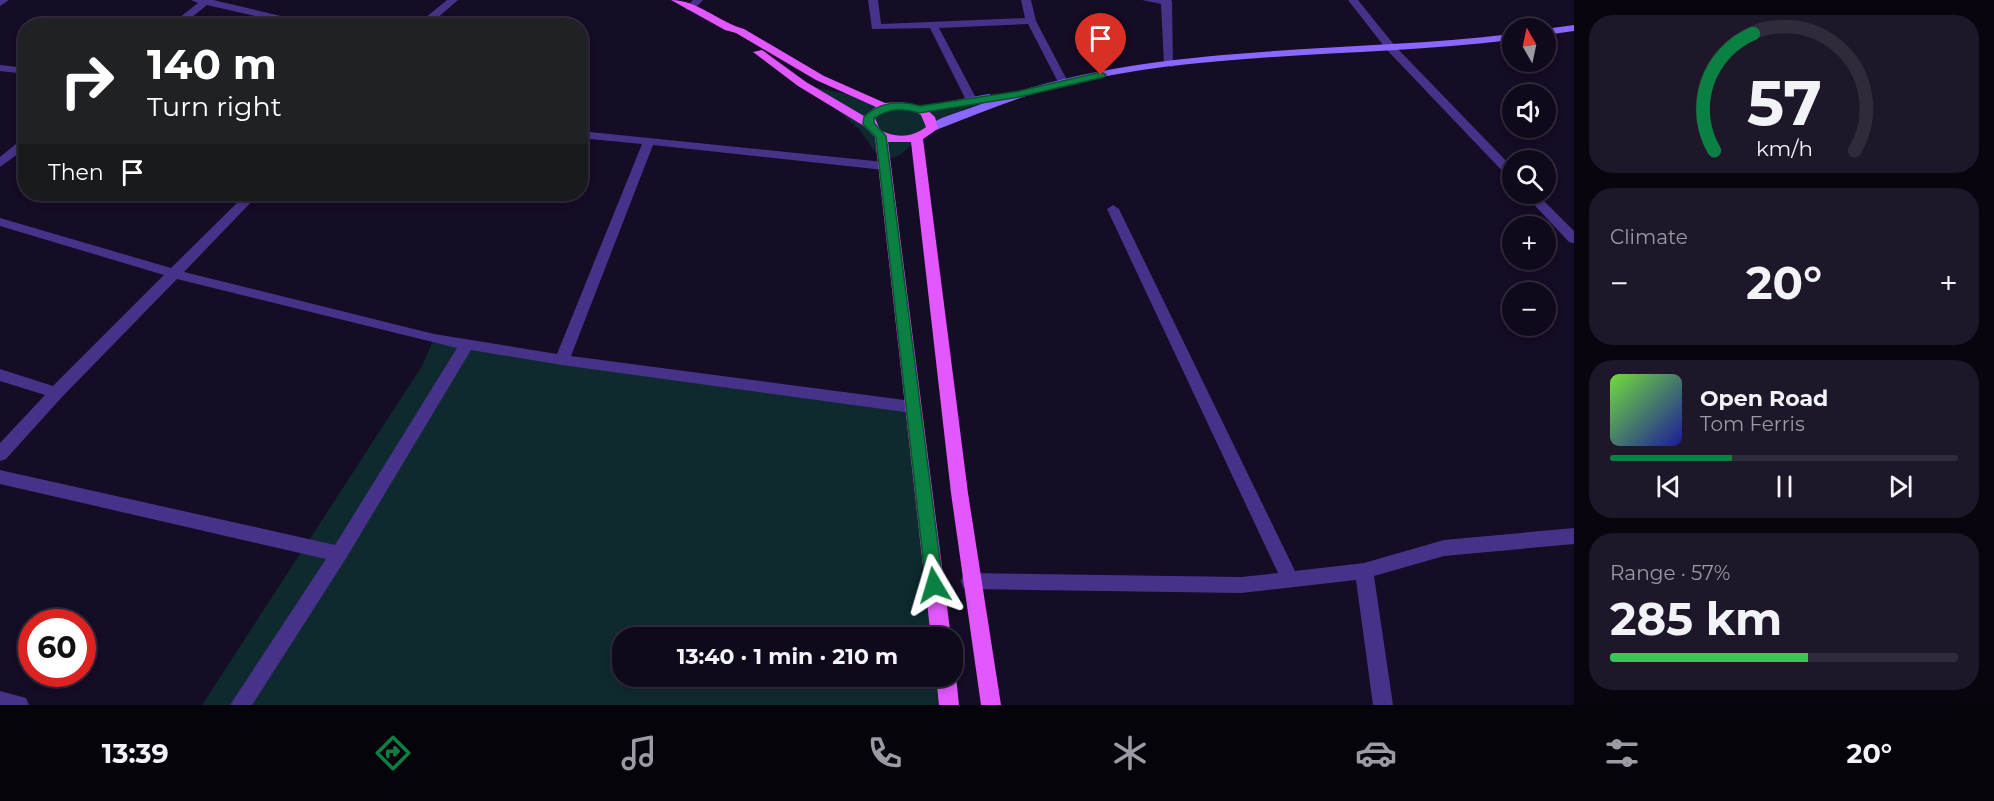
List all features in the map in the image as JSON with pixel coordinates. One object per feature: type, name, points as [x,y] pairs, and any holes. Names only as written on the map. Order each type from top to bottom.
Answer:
[{"type":"main road","points":[[676,0],[729,28],[740,31],[820,78],[884,107],[908,106],[919,110],[928,115],[932,121],[932,128]]},
{"type":"main road","points":[[729,28],[730,34],[802,84],[869,124],[881,136],[892,140],[917,139],[932,128],[990,102],[1063,82],[1210,59],[1391,48],[1502,38]]},
{"type":"main road","points":[[1556,30],[1574,28]]},
{"type":"main road","points":[[919,110],[1019,94]]},
{"type":"main road","points":[[869,124],[869,117],[884,107]]},
{"type":"main road","points":[[881,136],[940,627]]},
{"type":"main road","points":[[917,139],[947,407],[970,581],[991,705]]},
{"type":"main road","points":[[947,687],[949,705]]},
{"type":"street","points":[[0,3],[4,0]]},
{"type":"street","points":[[431,18],[453,0]]},
{"type":"street","points":[[690,8],[698,0]]},
{"type":"street","points":[[873,0],[876,27],[1031,21]]},
{"type":"street","points":[[1026,0],[1031,21],[1063,82]]},
{"type":"street","points":[[1147,0],[1166,1],[1169,65]]},
{"type":"street","points":[[1353,0],[1391,48],[1502,164]]},
{"type":"street","points":[[183,18],[203,1],[277,18]]},
{"type":"street","points":[[933,25],[971,100]]},
{"type":"street","points":[[0,68],[18,70]]},
{"type":"street","points":[[588,135],[884,166]]},
{"type":"street","points":[[562,360],[649,141]]},
{"type":"street","points":[[0,163],[18,148]]},
{"type":"street","points":[[0,454],[172,273],[246,201]]},
{"type":"street","points":[[1540,204],[1574,239]]},
{"type":"street","points":[[1113,209],[1290,579]]},
{"type":"street","points":[[0,222],[172,273],[434,339],[562,360],[912,407]]},
{"type":"street","points":[[240,705],[339,554],[467,344]]},
{"type":"street","points":[[0,375],[56,393]]},
{"type":"street","points":[[0,477],[339,554]]},
{"type":"street","points":[[970,581],[1241,585],[1364,571],[1444,548],[1574,536]]},
{"type":"street","points":[[1364,571],[1383,705]]},
{"type":"street","points":[[0,700],[19,705]]},
{"type":"green space","points":[[810,86],[902,106],[992,100],[944,124],[898,156],[881,161],[860,130]]},
{"type":"green space","points":[[434,339],[912,407],[940,627],[612,627],[612,687],[947,687],[949,705],[202,705],[422,366]]},
{"type":"route","points":[[934,585],[881,136],[869,124],[869,117],[884,107],[908,106],[919,110],[960,101],[1019,94],[1101,75]]}]
